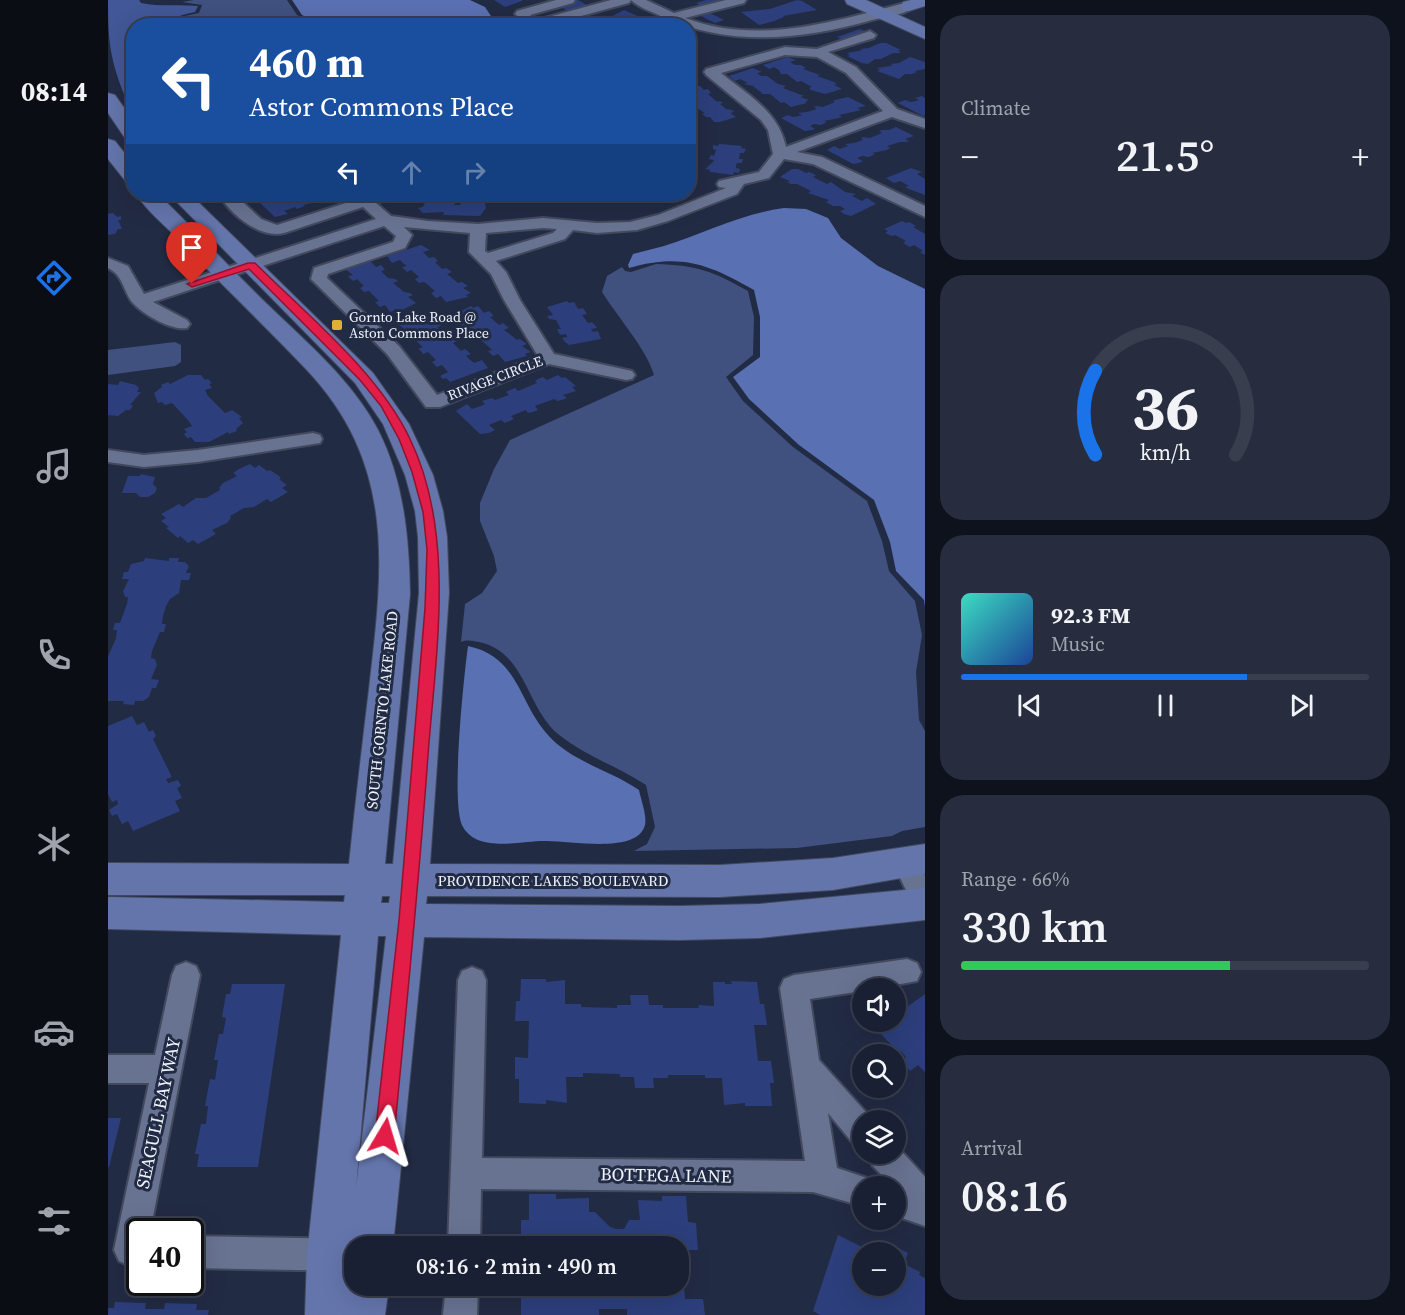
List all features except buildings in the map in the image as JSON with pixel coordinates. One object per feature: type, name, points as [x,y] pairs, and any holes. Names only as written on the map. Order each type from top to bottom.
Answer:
[{"type":"street","points":[[526,18],[521,14],[569,0]]},
{"type":"street","points":[[555,18],[625,0]]},
{"type":"street","points":[[637,0],[676,18]]},
{"type":"street","points":[[673,17],[740,0]]},
{"type":"street","points":[[853,0],[925,34]]},
{"type":"street","points":[[696,25],[709,29],[780,35],[813,32],[883,14],[910,2],[925,14]]},
{"type":"street","points":[[706,9],[738,21]]},
{"type":"street","points":[[584,10],[594,18]]},
{"type":"street","points":[[820,53],[823,50],[870,35]]},
{"type":"street","points":[[780,154],[774,130],[766,117],[711,72],[785,51],[820,53],[851,70],[892,112],[925,123]]},
{"type":"street","points":[[108,99],[126,125]]},
{"type":"street","points":[[696,201],[732,191],[738,182],[764,175],[780,154],[892,112]]},
{"type":"street","points":[[108,145],[126,169]]},
{"type":"street","points":[[780,154],[817,159],[925,212]]},
{"type":"street","name":"SOUTH GORNTO LAKE ROAD","points":[[154,201],[343,396],[364,429],[381,471],[388,502],[396,554],[395,594],[360,919],[341,1255],[328,1315]]},
{"type":"street","points":[[186,201],[364,378],[386,405],[405,439],[418,472],[429,512],[433,550],[432,608],[411,879],[372,1236]]},
{"type":"street","points":[[233,201],[259,226],[267,230],[278,230],[365,201]]},
{"type":"street","name":"RIVAGE CIRCLE","points":[[365,201],[404,235],[399,245],[320,271],[319,279],[393,350],[433,403],[548,358],[512,300],[498,272],[477,252],[478,230]]},
{"type":"street","points":[[140,301],[387,220],[478,230],[543,223],[597,228],[631,226],[672,207],[694,201]]},
{"type":"street","points":[[486,259],[560,237],[570,225]]},
{"type":"street","points":[[108,263],[128,274],[140,301],[181,324]]},
{"type":"street","points":[[548,358],[626,375]]},
{"type":"street","points":[[108,456],[144,461],[198,456],[313,439]]},
{"type":"street","points":[[108,913],[407,920],[760,921],[925,903],[916,861]]},
{"type":"street","name":"PROVIDENCE LAKES BOULEVARD","points":[[108,879],[720,881],[833,874],[916,861]]},
{"type":"street","points":[[823,1179],[794,988],[907,972]]},
{"type":"street","name":"SEAGULL BAY WAY","points":[[133,1218],[186,975]]},
{"type":"street","points":[[465,1236],[472,980]]},
{"type":"street","points":[[806,1066],[852,1119]]},
{"type":"street","points":[[108,1069],[167,1069]]},
{"type":"street","points":[[893,1164],[925,1200]]},
{"type":"street","name":"BOTTEGA LANE","points":[[468,1173],[813,1177],[852,1188]]},
{"type":"street","points":[[906,1204],[925,1210]]},
{"type":"street","points":[[204,1253],[341,1255]]},
{"type":"street","points":[[362,1315],[365,1296]]},
{"type":"street","points":[[460,1315],[461,1296]]},
{"type":"shaded area","points":[[108,0],[139,0],[141,3],[148,4],[198,6],[195,12],[172,18],[126,18],[126,97],[113,60]]},
{"type":"shaded area","points":[[287,0],[297,15],[303,18],[176,18],[199,13],[202,5],[182,2]]},
{"type":"shaded area","points":[[292,0],[470,0],[485,7],[492,18],[308,18],[302,15]]},
{"type":"shaded area","points":[[784,208],[806,209],[828,218],[841,238],[878,266],[925,289],[925,607],[924,600],[896,571],[890,542],[874,500],[799,445],[749,399],[733,377],[760,357],[760,317],[754,290],[723,273],[694,264],[664,261],[629,268],[633,254],[664,246],[723,224]]},
{"type":"shaded area","points":[[656,264],[704,270],[748,291],[754,317],[753,355],[726,377],[743,401],[793,447],[867,501],[882,541],[889,571],[915,601],[922,635],[916,672],[919,720],[925,731],[925,827],[902,831],[892,836],[797,848],[634,851],[647,844],[655,827],[646,785],[579,749],[558,734],[547,723],[516,668],[507,657],[495,648],[479,642],[468,640],[461,642],[465,604],[482,593],[497,571],[494,556],[480,521],[480,503],[494,469],[510,440],[654,375],[645,355],[602,292],[607,276],[622,267],[625,271],[631,272]]},
{"type":"shaded area","points":[[175,342],[181,345],[181,362],[175,366],[108,375],[108,350]]},
{"type":"shaded area","points":[[468,646],[485,652],[508,670],[538,722],[558,744],[580,759],[639,790],[645,812],[645,825],[639,834],[629,840],[601,844],[544,841],[500,844],[479,840],[470,835],[463,827],[459,815],[458,794],[459,740]]},
{"type":"place","name":"Gornto Lake Road @ Aston Commons Place","points":[[337,325]]},
{"type":"route","points":[[192,284],[251,265],[364,378],[386,405],[405,439],[418,472],[429,512],[433,550],[432,608],[407,920],[385,1136]]}]
